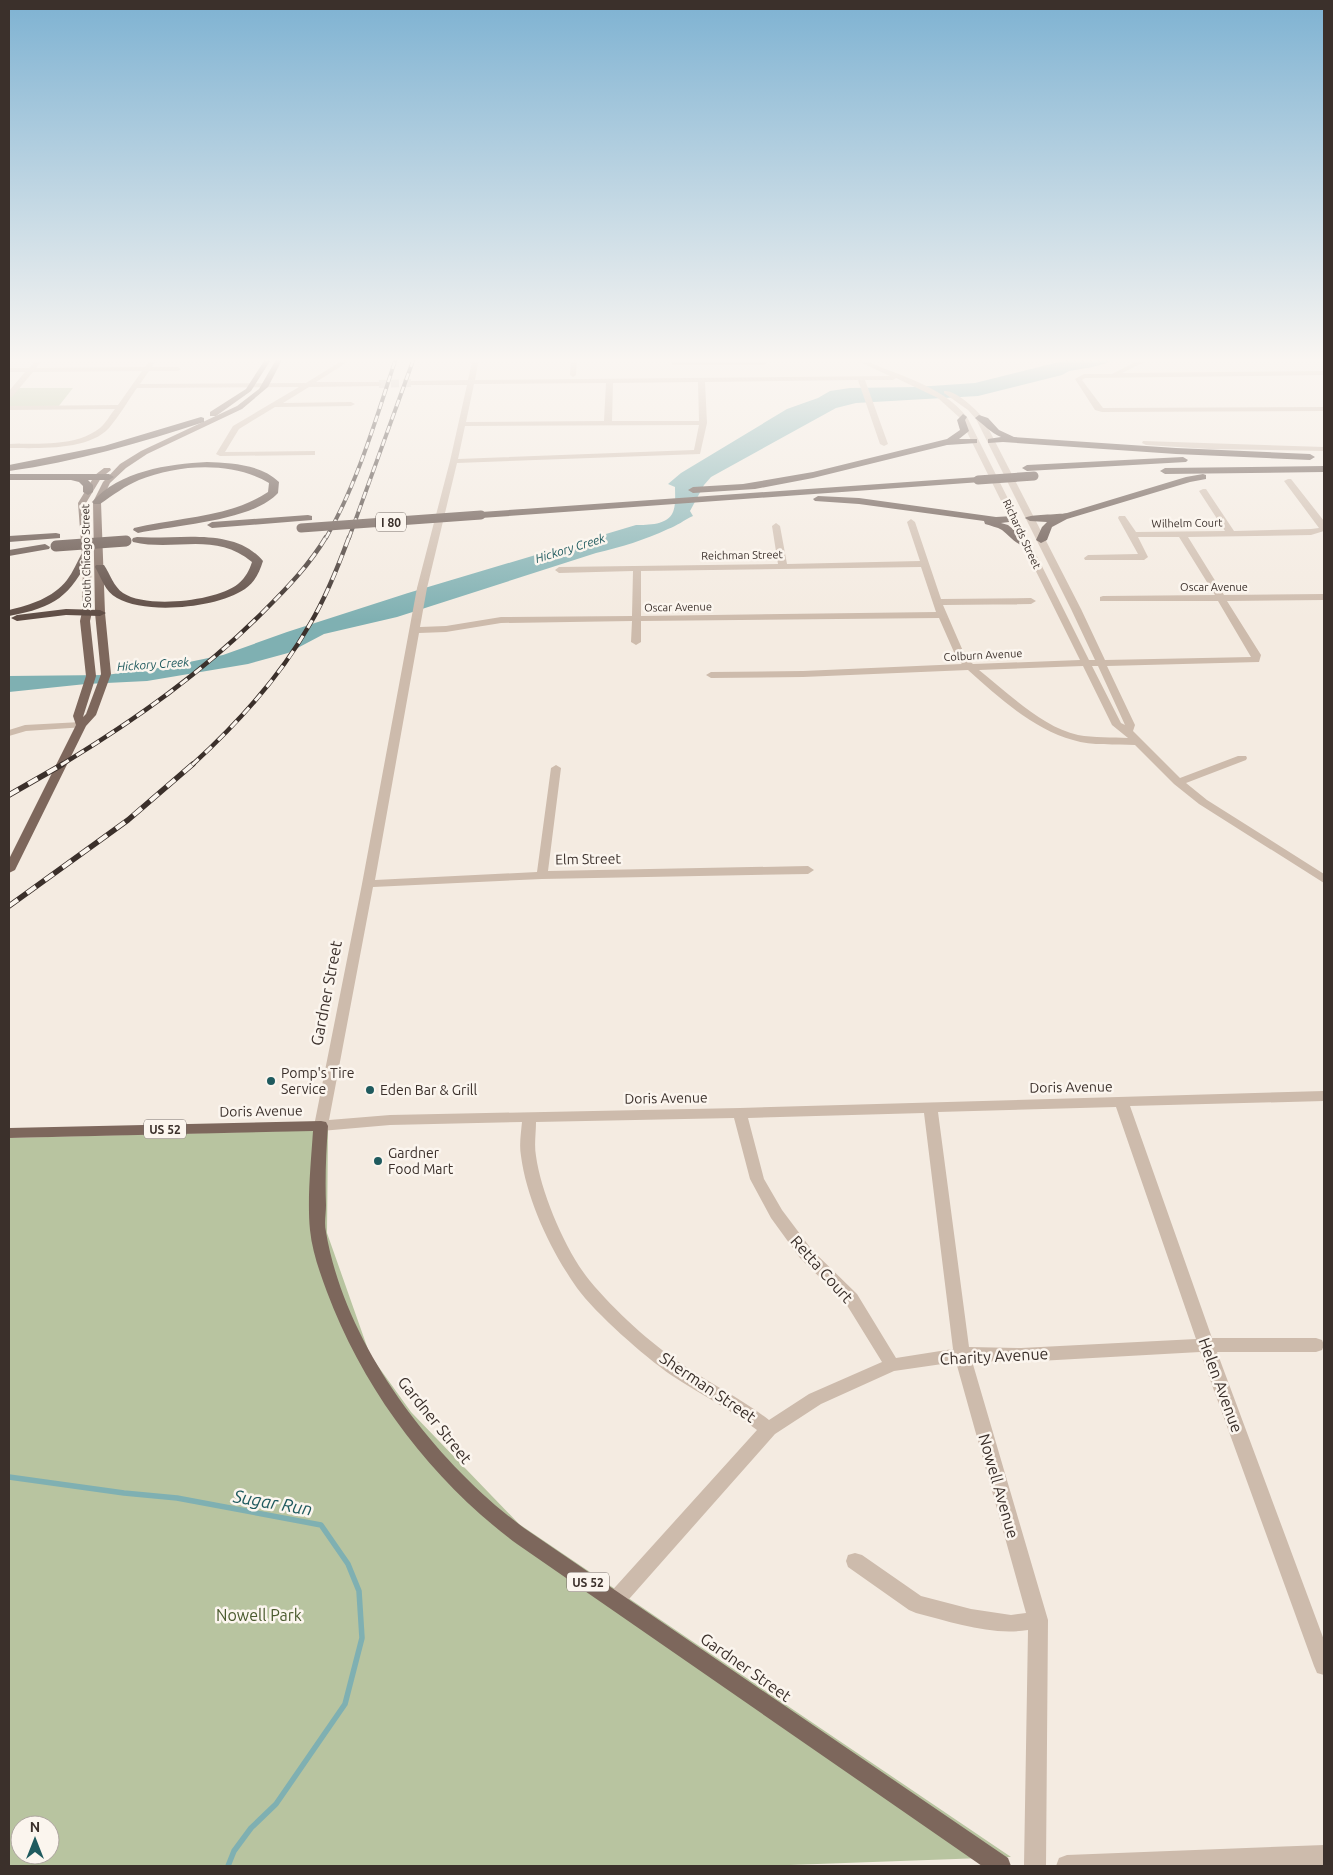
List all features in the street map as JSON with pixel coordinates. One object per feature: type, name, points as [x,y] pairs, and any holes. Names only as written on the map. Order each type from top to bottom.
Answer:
[{"type":"highway","points":[[9,468],[62,459],[119,446]]},
{"type":"highway","points":[[734,487],[813,475],[933,446]]},
{"type":"highway","points":[[1090,446],[1310,457]]},
{"type":"highway","name":"I 80","points":[[9,538],[31,537],[52,543],[308,518],[637,504],[729,498],[977,476],[1027,468],[1144,462],[1324,457]]},
{"type":"highway","points":[[96,502],[121,485],[138,477],[177,468],[205,466],[237,468],[255,471],[267,476],[274,482],[273,494],[250,507],[204,518],[165,523],[131,535]]},
{"type":"highway","points":[[1041,540],[1044,530],[1048,525],[1069,516],[1189,479],[1223,474],[1294,469]]},
{"type":"highway","name":"I 80","points":[[131,535],[301,528],[644,494],[734,487],[977,476],[1324,469]]},
{"type":"highway","points":[[9,477],[109,477]]},
{"type":"highway","points":[[60,477],[75,478],[86,482],[88,492]]},
{"type":"highway","points":[[729,498],[859,502],[975,518],[1013,519]]},
{"type":"highway","points":[[1030,518],[1069,516]]},
{"type":"highway","points":[[975,518],[1004,527],[1018,540],[1026,544]]},
{"type":"highway","points":[[100,567],[111,588],[121,596],[139,602],[158,605],[190,603],[225,594],[251,580],[258,570],[258,561],[251,553],[238,547],[199,541],[155,543],[131,535]]},
{"type":"highway","points":[[9,551],[52,543]]},
{"type":"highway","points":[[9,613],[40,603],[60,592],[70,583],[86,555]]},
{"type":"highway","points":[[9,619],[66,612],[86,617]]},
{"type":"highway","points":[[9,625],[86,617],[100,613]]},
{"type":"main road","name":"South Chicago Street","points":[[81,725],[78,716],[91,676],[86,617],[86,555],[82,503],[98,477],[118,461],[147,446]]},
{"type":"main road","name":"South Chicago Street","points":[[9,870],[81,725],[91,715],[106,674],[100,613],[100,567],[96,502],[100,491],[109,477],[128,462],[161,446]]},
{"type":"main road","name":"Doris Avenue","points":[[9,1133],[321,1126]]},
{"type":"main road","name":"Gardner Street","points":[[321,1126],[317,1177],[318,1230],[334,1290],[362,1355],[399,1412],[452,1474],[505,1524],[1000,1866]]},
{"type":"street","points":[[9,446],[27,446]]},
{"type":"street","points":[[225,446],[220,454],[312,453]]},
{"type":"street","name":"Gardner Street","points":[[321,1126],[368,884],[422,588],[457,446]]},
{"type":"street","points":[[454,461],[697,452],[698,446]]},
{"type":"street","name":"Richards Street","points":[[976,446],[1000,489],[1013,519],[1117,725],[1128,732],[1178,782],[1203,802],[1324,879]]},
{"type":"street","name":"Richards Street","points":[[993,446],[1130,725],[1128,732]]},
{"type":"street","points":[[1178,446],[1209,448],[1324,449]]},
{"type":"street","name":"Wilhelm Court","points":[[1088,558],[1144,557],[1132,535],[1311,532],[1323,529],[1322,524],[1288,481]]},
{"type":"street","points":[[1203,491],[1231,533]]},
{"type":"street","points":[[1013,519],[1030,518]]},
{"type":"street","points":[[1122,518],[1132,535]]},
{"type":"street","points":[[911,522],[942,615],[962,659],[972,669],[1030,716],[1052,728],[1076,738],[1136,742]]},
{"type":"street","points":[[776,526],[783,566]]},
{"type":"street","points":[[1182,534],[1221,599]]},
{"type":"street","name":"Reichman Street","points":[[559,570],[925,564]]},
{"type":"street","points":[[636,568],[636,642]]},
{"type":"street","name":"Oscar Avenue","points":[[1103,599],[1324,597]]},
{"type":"street","name":"Colburn Avenue","points":[[711,675],[1256,660],[1256,655],[1221,599]]},
{"type":"street","points":[[938,602],[1031,601]]},
{"type":"street","name":"Oscar Avenue","points":[[415,630],[446,629],[501,620],[942,615]]},
{"type":"street","points":[[9,733],[25,728],[81,725]]},
{"type":"street","points":[[1178,782],[1242,758]]},
{"type":"street","points":[[542,875],[556,768]]},
{"type":"street","name":"Elm Street","points":[[368,884],[542,875],[808,870]]},
{"type":"street","name":"Doris Avenue","points":[[321,1126],[390,1120],[740,1113],[1324,1096]]},
{"type":"street","name":"Helen Avenue","points":[[1121,1102],[1206,1345],[1324,1666]]},
{"type":"street","name":"Nowell Avenue","points":[[930,1107],[952,1289],[962,1354],[1038,1620],[1035,1866]]},
{"type":"street","name":"Retta Court","points":[[740,1113],[757,1179],[776,1214],[806,1254],[851,1298],[892,1365]]},
{"type":"street","name":"Sherman Street","points":[[529,1116],[528,1155],[537,1195],[557,1240],[583,1284],[621,1324],[676,1369],[738,1406],[769,1429]]},
{"type":"street","name":"Charity Avenue","points":[[615,1601],[769,1429],[815,1399],[892,1365],[962,1354],[1020,1355],[1206,1345],[1316,1345]]},
{"type":"street","points":[[855,1561],[916,1604],[971,1618],[1011,1624],[1038,1620]]},
{"type":"street","points":[[1067,1866],[1324,1856]]},
{"type":"green space","name":"Nowell Park","points":[[328,1130],[327,1233],[370,1355],[411,1412],[519,1524],[1011,1857],[761,1866],[9,1866],[9,1138]]},
{"type":"water","name":"Hickory Creek","points":[[727,446],[768,446],[711,477],[704,485],[690,511],[693,516],[651,537],[633,543],[596,553],[397,617],[324,634],[288,653],[248,664],[147,681],[86,684],[9,692],[9,676],[106,675],[165,667],[223,655],[408,593],[636,525],[662,522],[667,520],[675,506],[675,487],[668,484],[681,473]]},
{"type":"waterway","name":"Sugar Run","points":[[9,1477],[124,1493],[177,1498],[321,1525],[348,1564],[359,1591],[362,1638],[345,1704],[276,1804],[251,1828],[234,1851],[228,1866]]},
{"type":"railway","points":[[326,538],[348,495],[367,446]]},
{"type":"railway","points":[[349,538],[382,446]]},
{"type":"railway","points":[[61,765],[142,712],[219,653],[243,632],[290,584],[313,557],[326,537]]},
{"type":"railway","points":[[192,765],[257,699],[285,663],[321,603],[349,537]]},
{"type":"railway","points":[[9,795],[63,764]]},
{"type":"railway","points":[[9,906],[128,820],[193,764]]},
{"type":"place","name":"Pomp's Tire Service","points":[[271,1081]]},
{"type":"place","name":"Eden Bar & Grill","points":[[370,1090]]},
{"type":"place","name":"Gardner Food Mart","points":[[378,1161]]}]
